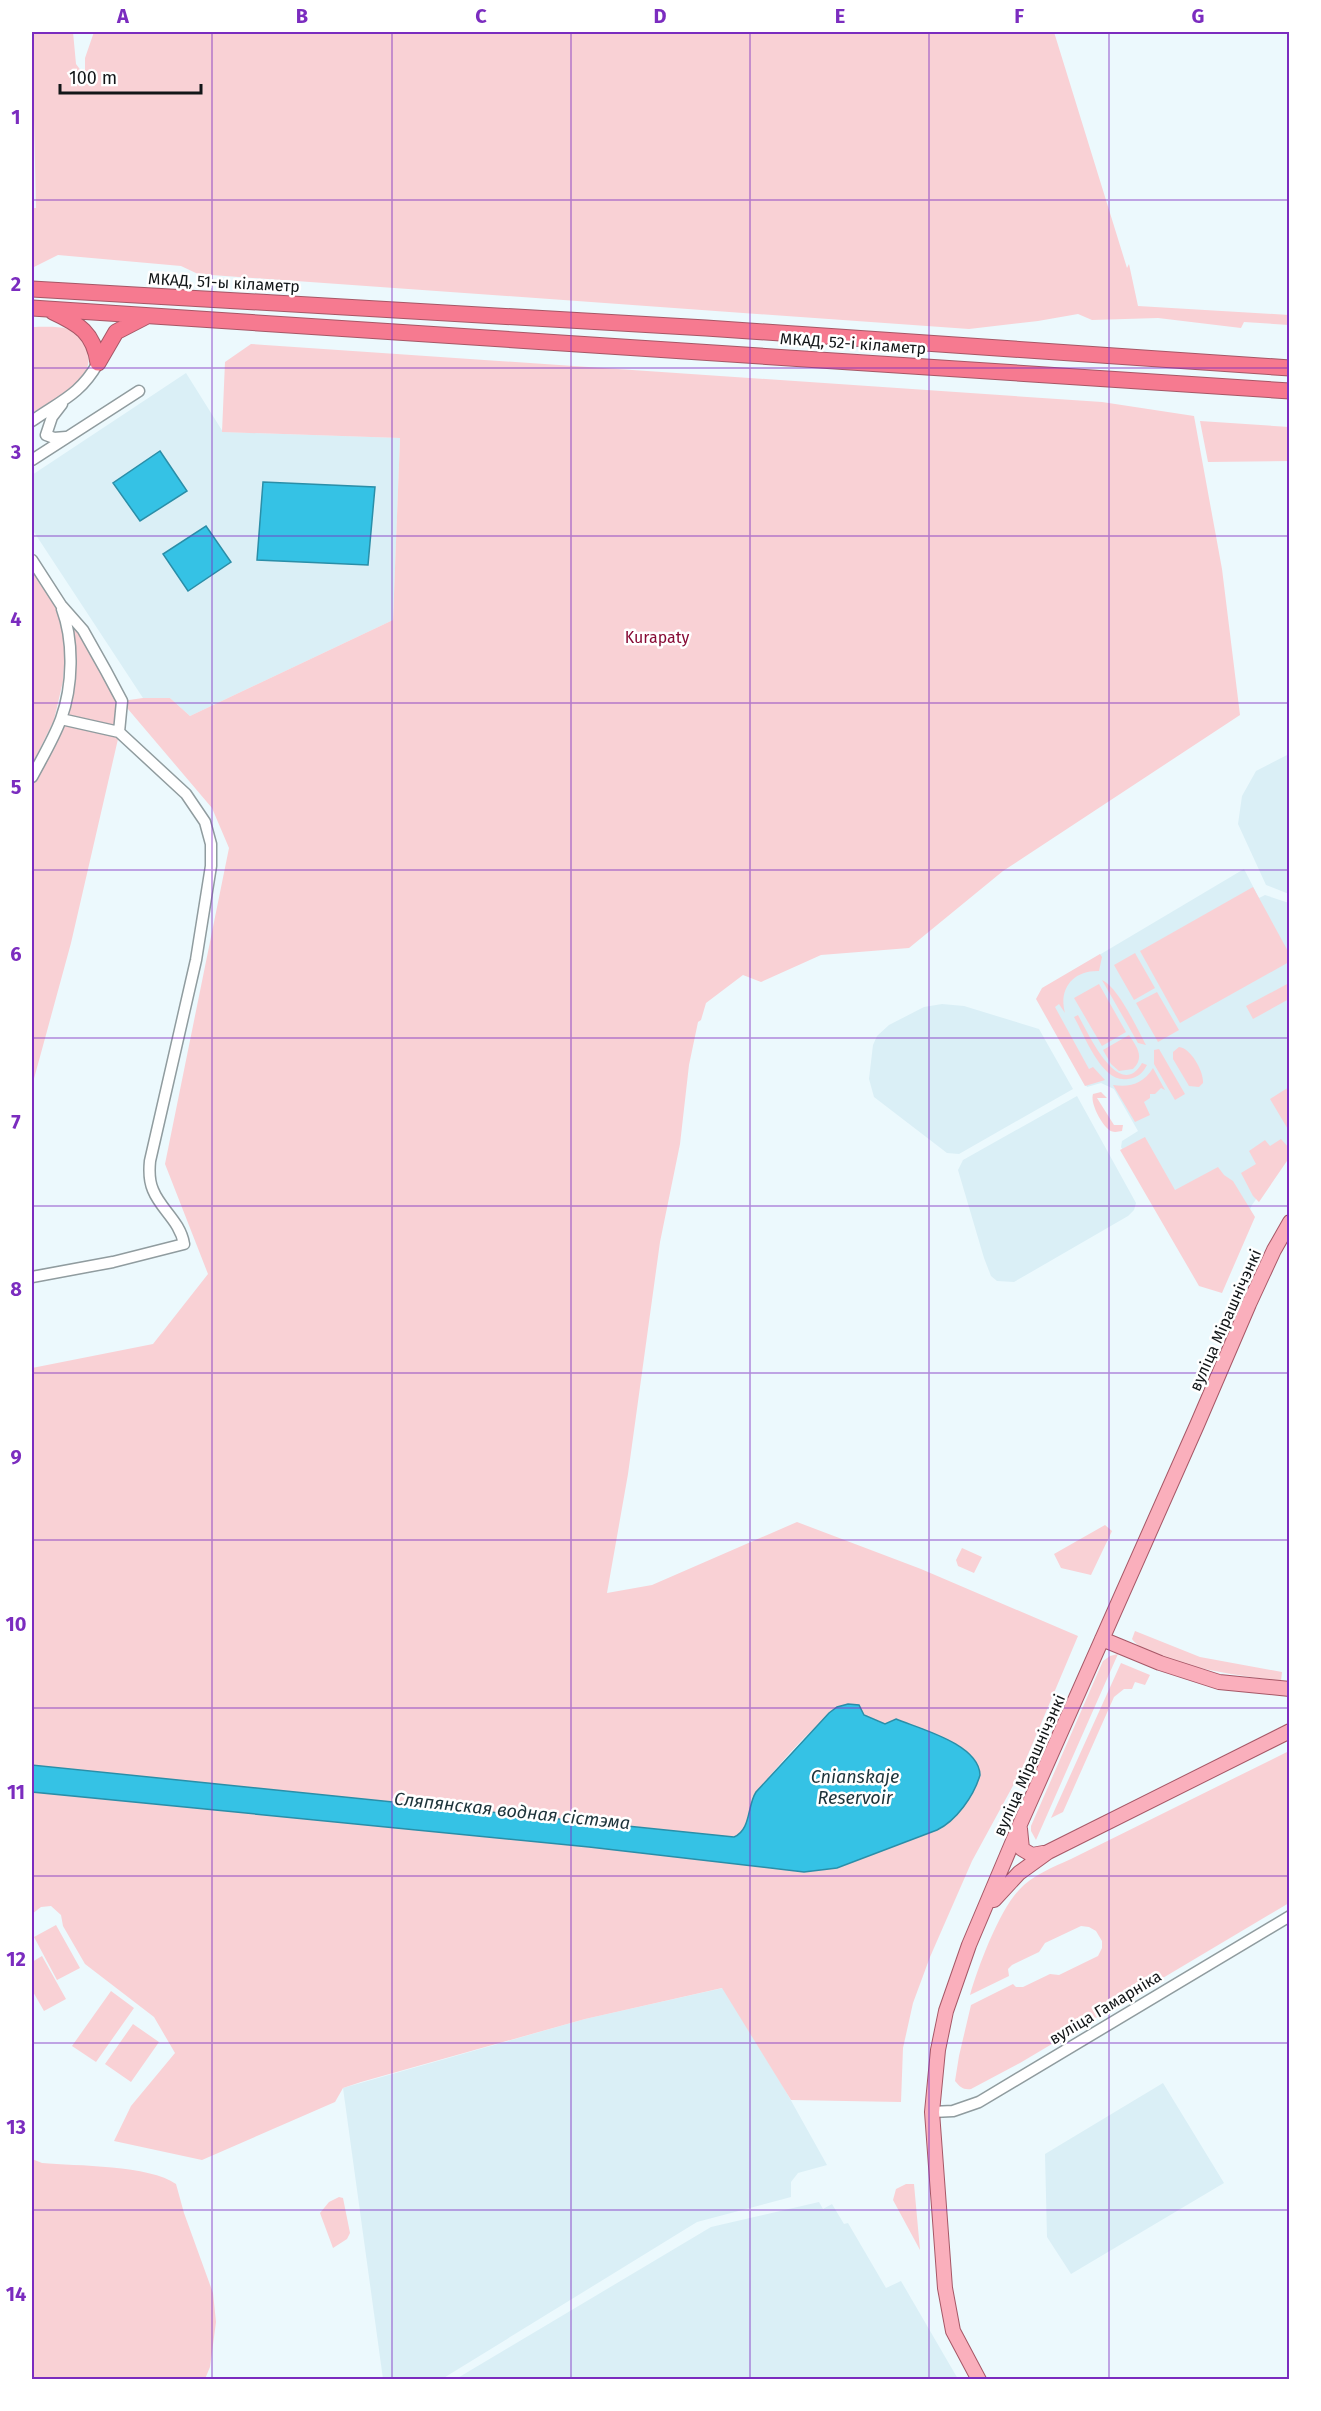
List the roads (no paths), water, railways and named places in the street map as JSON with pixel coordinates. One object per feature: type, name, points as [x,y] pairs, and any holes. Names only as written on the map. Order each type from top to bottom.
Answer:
[{"type":"highway","name":"МКАД, 51-ы кіламетр","points":[[32,289],[416,311]]},
{"type":"highway","points":[[39,308],[149,316]]},
{"type":"highway","points":[[39,308],[77,323],[96,350],[98,363]]},
{"type":"highway","name":"МКАД, 52-і кіламетр","points":[[416,311],[1290,368]]},
{"type":"highway","name":"МКАД, 52-і кіламетр","points":[[149,316],[1290,391]]},
{"type":"highway","points":[[98,363],[116,332],[149,316]]},
{"type":"main road","name":"вуліца Мірашнічэнкі","points":[[980,2379],[962,2349],[950,2320],[945,2288],[932,2112],[938,2050],[946,2011],[966,1954],[1021,1822],[1249,1304],[1290,1222]]},
{"type":"main road","points":[[1102,1639],[1160,1663],[1219,1682],[1290,1689]]},
{"type":"main road","points":[[982,1916],[1018,1874],[1048,1852],[1290,1731]]},
{"type":"main road","points":[[1021,1822],[1022,1849],[1032,1855],[1048,1852]]},
{"type":"street","points":[[71,436],[54,438],[46,435],[39,426],[32,422],[84,385],[98,363]]},
{"type":"street","points":[[34,458],[140,391]]},
{"type":"street","points":[[34,458],[46,447],[46,435],[52,417],[66,399]]},
{"type":"street","points":[[32,560],[61,604],[83,630],[122,701],[119,732]]},
{"type":"street","points":[[32,777],[61,719],[68,688],[68,624],[61,604]]},
{"type":"street","points":[[32,1277],[113,1262],[184,1244],[176,1221],[153,1190],[150,1182],[150,1161],[196,960],[211,866],[211,844],[205,822],[186,794],[119,732],[61,719]]},
{"type":"street","name":"вуліца Гамарніка","points":[[932,2112],[953,2111],[979,2102],[1290,1916]]},
{"type":"water","points":[[160,451],[187,491],[140,521],[113,483]]},
{"type":"water","points":[[263,482],[375,487],[368,565],[257,560]]},
{"type":"water","points":[[206,526],[231,562],[188,591],[163,554]]},
{"type":"water","name":"Cnianskaje Reservoir","points":[[848,1704],[859,1705],[864,1715],[885,1724],[896,1719],[947,1739],[970,1755],[977,1764],[980,1775],[963,1807],[951,1821],[937,1830],[837,1868],[804,1872],[589,1847],[32,1792],[32,1765],[734,1837],[739,1834],[746,1823],[756,1792],[829,1713],[837,1707]]},
{"type":"park label","name":"Kurapaty","points":[[657,637]]},
{"type":"water label","name":"Сляпянская водная сістэма","points":[[512,1811]]}]
